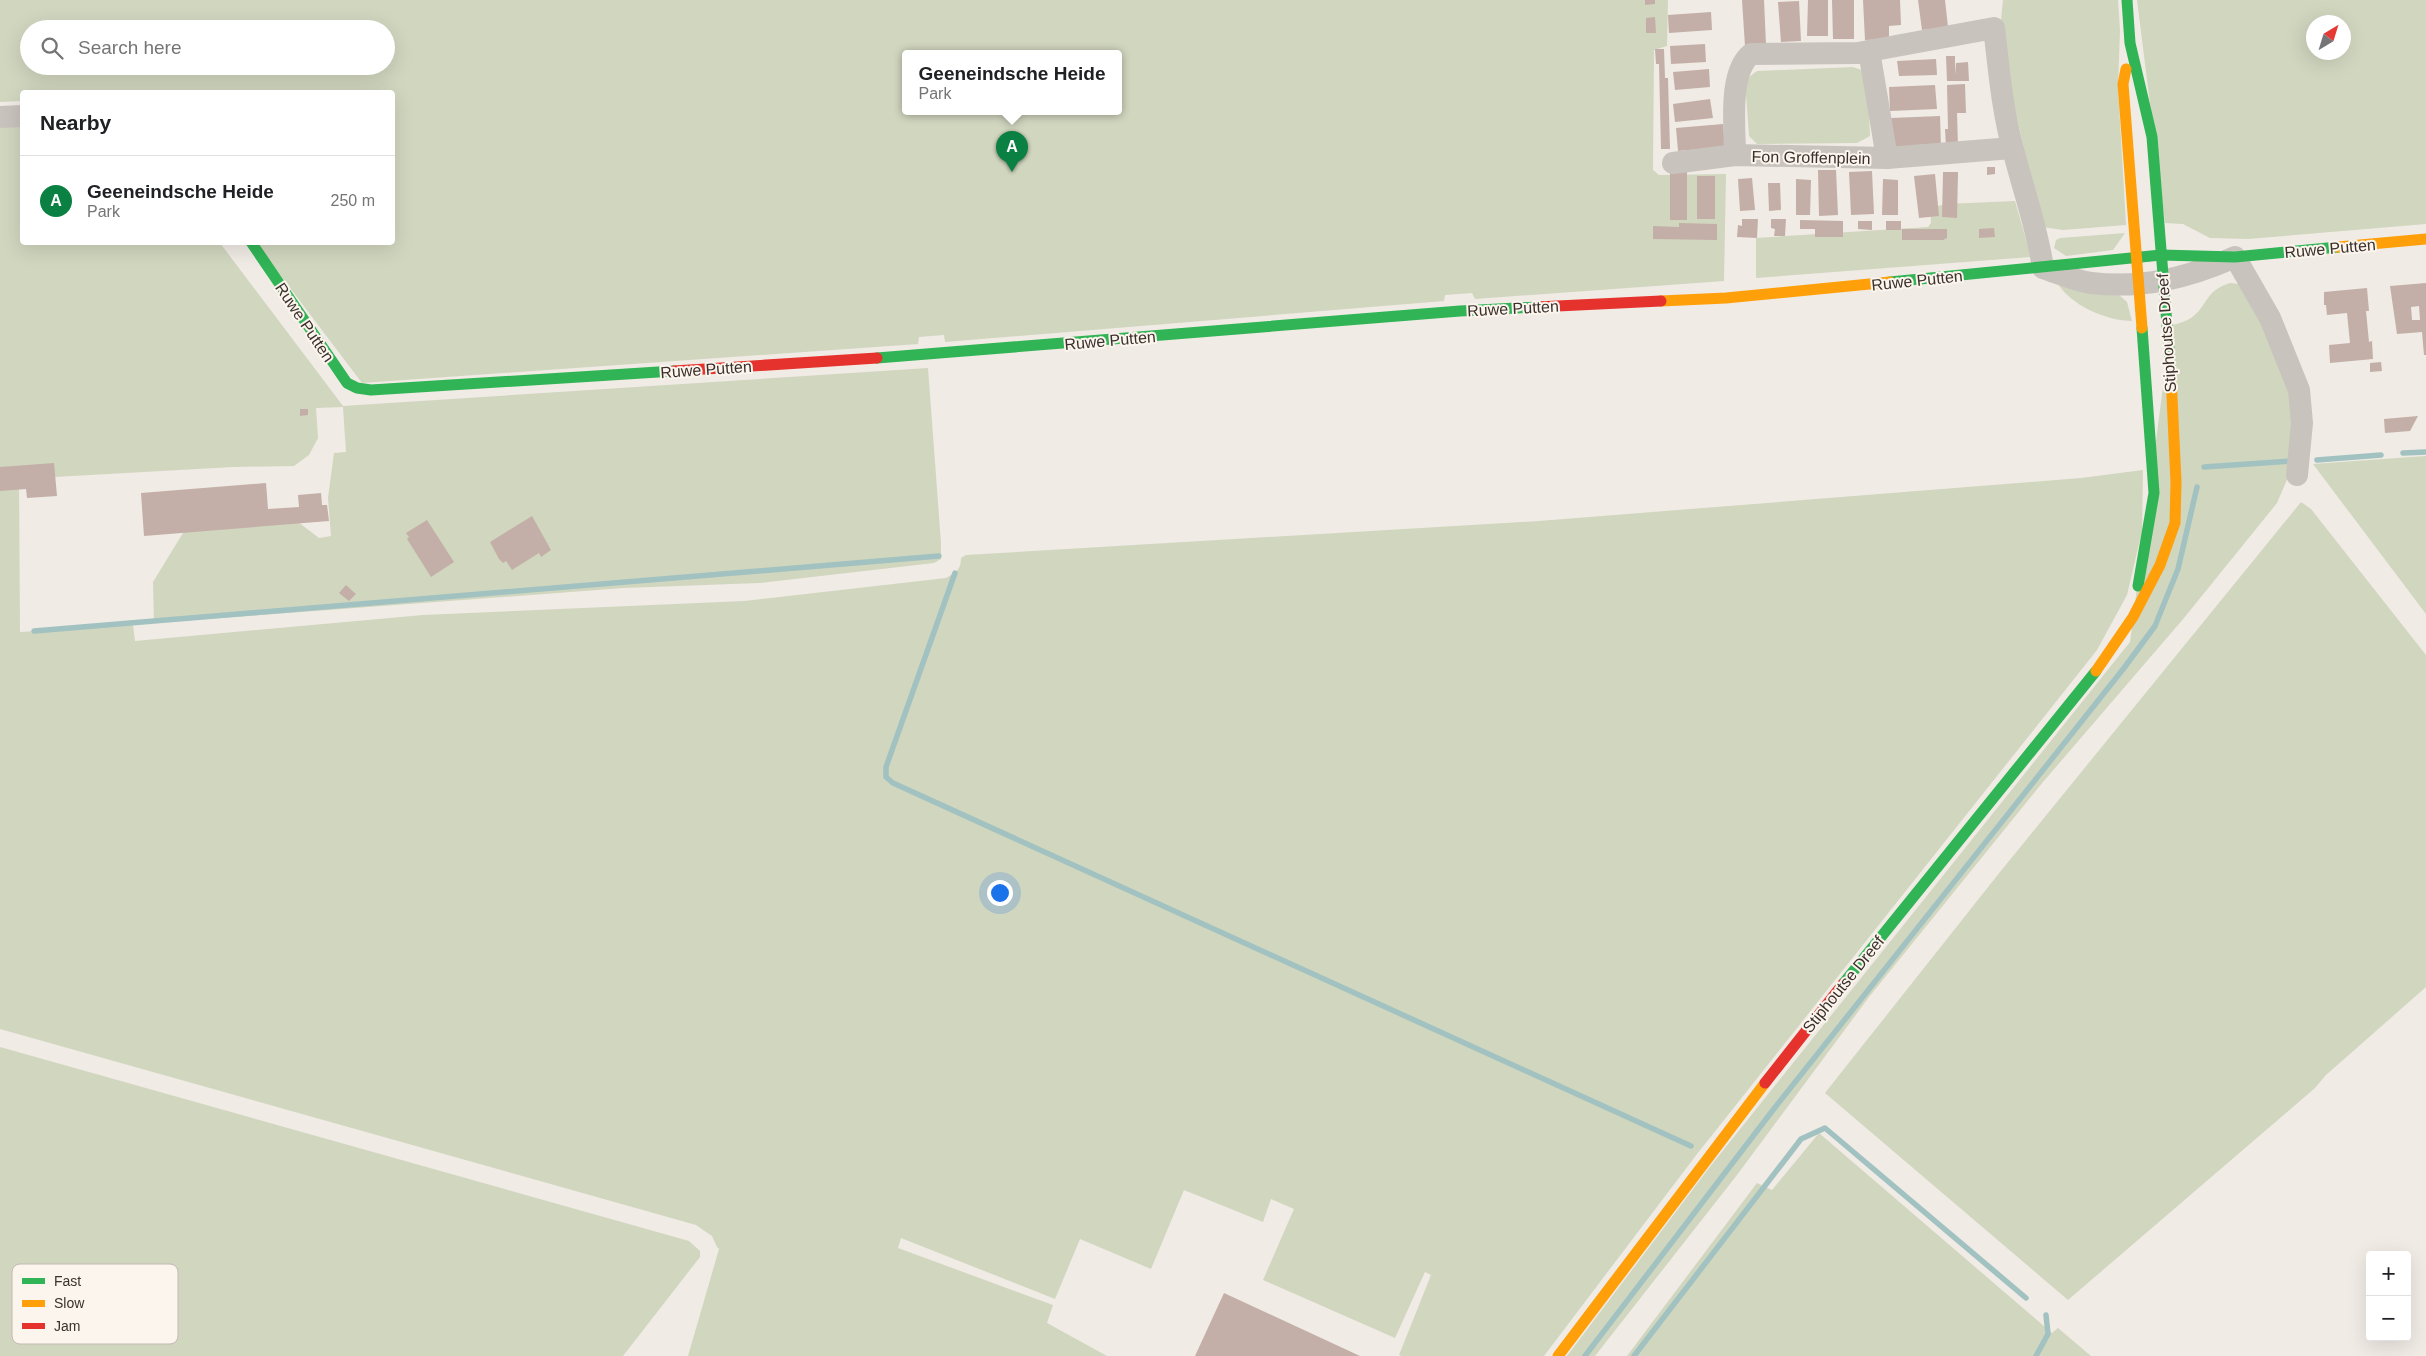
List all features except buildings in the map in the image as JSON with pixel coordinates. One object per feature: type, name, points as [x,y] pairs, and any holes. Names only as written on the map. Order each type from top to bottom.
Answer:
[{"type":"street","name":"Stiphoutse Dreef","points":[[1558,1356],[1781,1061],[2091,679],[2133,617],[2160,565],[2175,523],[2176,482],[2168,321],[2163,281],[2152,137],[2130,43],[2127,0]]},
{"type":"street","name":"Fon Groffenplein","points":[[1673,163],[1735,155],[1886,158],[2012,148],[2001,93],[1994,28],[1869,51],[1751,54],[1744,60],[1736,83],[1735,155]]},
{"type":"street","name":"Stiphoutse Dreef","points":[[2130,43],[2123,84],[2154,494],[2133,617]]},
{"type":"street","name":"Fon Groffenplein","points":[[1869,51],[1886,158]]},
{"type":"street","points":[[0,117],[20,116]]},
{"type":"street","points":[[2012,148],[2039,238],[2043,268]]},
{"type":"street","name":"Ruwe Putten","points":[[253,245],[347,383],[357,388],[371,390],[943,354],[1460,311],[1726,298],[2136,259],[2161,255],[2234,257],[2426,239]]},
{"type":"street","points":[[2234,257],[2270,318],[2300,390],[2302,423],[2297,475]]},
{"type":"street","name":"Ruwe Putten","points":[[2043,268],[2089,283],[2137,285],[2202,272],[2234,257]]},
{"type":"green space","points":[[0,0],[1668,0],[1667,46],[1654,50],[1653,170],[1659,175],[1726,174],[1724,281],[1475,299],[1472,293],[1445,295],[1444,301],[945,342],[944,335],[919,337],[918,344],[362,383],[258,245],[395,245],[395,90],[20,90],[20,101],[0,102]]},
{"type":"green space","points":[[2003,0],[2118,0],[2120,30],[2118,87],[2126,225],[2063,230],[2042,227],[1999,39]]},
{"type":"green space","points":[[2137,0],[2426,0],[2426,224],[2248,239],[2210,238],[2183,224],[2165,223]]},
{"type":"green space","points":[[1853,67],[1867,72],[1870,136],[1857,143],[1757,144],[1749,136],[1745,80],[1757,71]]},
{"type":"green space","points":[[0,124],[20,124],[20,245],[222,245],[343,406],[928,368],[941,543],[941,559],[934,563],[759,583],[624,588],[154,623],[153,582],[186,528],[298,522],[319,538],[331,536],[328,498],[334,453],[346,452],[343,407],[316,408],[318,438],[309,455],[294,466],[233,467],[19,479],[20,632],[133,625],[135,641],[423,615],[744,601],[946,578],[957,570],[961,558],[966,555],[1539,521],[2081,478],[2143,470],[2142,531],[2127,595],[2097,650],[1697,1154],[1544,1356],[1399,1355],[1431,1275],[1425,1272],[1395,1338],[1263,1280],[1294,1209],[1271,1199],[1263,1222],[1184,1190],[1151,1269],[1080,1239],[1055,1299],[901,1238],[898,1248],[1053,1305],[1047,1323],[1107,1356],[688,1356],[719,1249],[712,1236],[696,1225],[0,1029]]},
{"type":"green space","points":[[2015,201],[2031,257],[1756,278],[1756,238],[1928,227],[1931,223],[1930,208],[1946,204]]},
{"type":"green space","points":[[2125,233],[2113,250],[2066,256],[2054,248],[2056,240],[2060,238]]},
{"type":"green space","points":[[2230,283],[2239,284],[2252,300],[2296,409],[2292,468],[2277,503],[2184,618],[2043,782],[1869,997],[1737,1175],[1595,1356],[1567,1356],[1709,1168],[2130,642],[2171,325],[2192,317],[2213,293],[2220,287]]},
{"type":"green space","points":[[2058,284],[2118,294],[2127,302],[2132,321],[2112,318],[2091,311],[2072,299]]},
{"type":"green space","points":[[2426,456],[2426,614],[2313,464]]},
{"type":"green space","points":[[2301,502],[2311,509],[2426,655],[2426,987],[2326,1075],[2315,1088],[2068,1300],[1825,1093],[2000,872]]},
{"type":"green space","points":[[0,1047],[689,1241],[700,1251],[700,1257],[623,1356],[0,1356]]},
{"type":"green space","points":[[1819,1133],[2052,1333],[2058,1328],[2091,1356],[1627,1356],[1757,1183],[1772,1190]]},
{"type":"waterway","points":[[2403,453],[2426,452]]},
{"type":"waterway","points":[[2317,460],[2381,455]]},
{"type":"waterway","points":[[2204,467],[2290,461]]},
{"type":"waterway","points":[[1585,1356],[1773,1110],[2124,668],[2155,626],[2178,569],[2197,487]]},
{"type":"waterway","points":[[34,631],[939,556]]},
{"type":"waterway","points":[[955,573],[886,767],[886,777],[893,783],[1691,1146]]},
{"type":"waterway","points":[[1634,1356],[1801,1139],[1825,1128],[2026,1298]]},
{"type":"waterway","points":[[2036,1356],[2048,1334],[2046,1315]]},
{"type":"traffic: fast","points":[[2127,0],[2130,43],[2152,137],[2171,375]]},
{"type":"traffic: fast","points":[[253,245],[347,383],[357,388],[371,390],[674,371]]},
{"type":"traffic: fast","points":[[1890,282],[2161,255],[2235,257],[2338,247]]},
{"type":"traffic: fast","points":[[877,358],[1460,311],[1537,307]]},
{"type":"traffic: fast","points":[[2138,586],[2154,493],[2142,328]]},
{"type":"traffic: fast","points":[[1843,984],[2096,671]]},
{"type":"traffic: slow","points":[[2126,69],[2123,84],[2142,328]]},
{"type":"traffic: slow","points":[[2338,247],[2426,239]]},
{"type":"traffic: slow","points":[[1661,301],[1726,298],[1890,282]]},
{"type":"traffic: slow","points":[[2096,671],[2133,617],[2160,565],[2175,523],[2176,482],[2171,375]]},
{"type":"traffic: slow","points":[[1558,1356],[1765,1083]]},
{"type":"traffic: jam","points":[[1537,307],[1661,301]]},
{"type":"traffic: jam","points":[[674,371],[877,358]]},
{"type":"traffic: jam","points":[[1765,1083],[1843,984]]},
{"type":"place","name":"Geeneindsche Heide","points":[[1012,172]]}]
